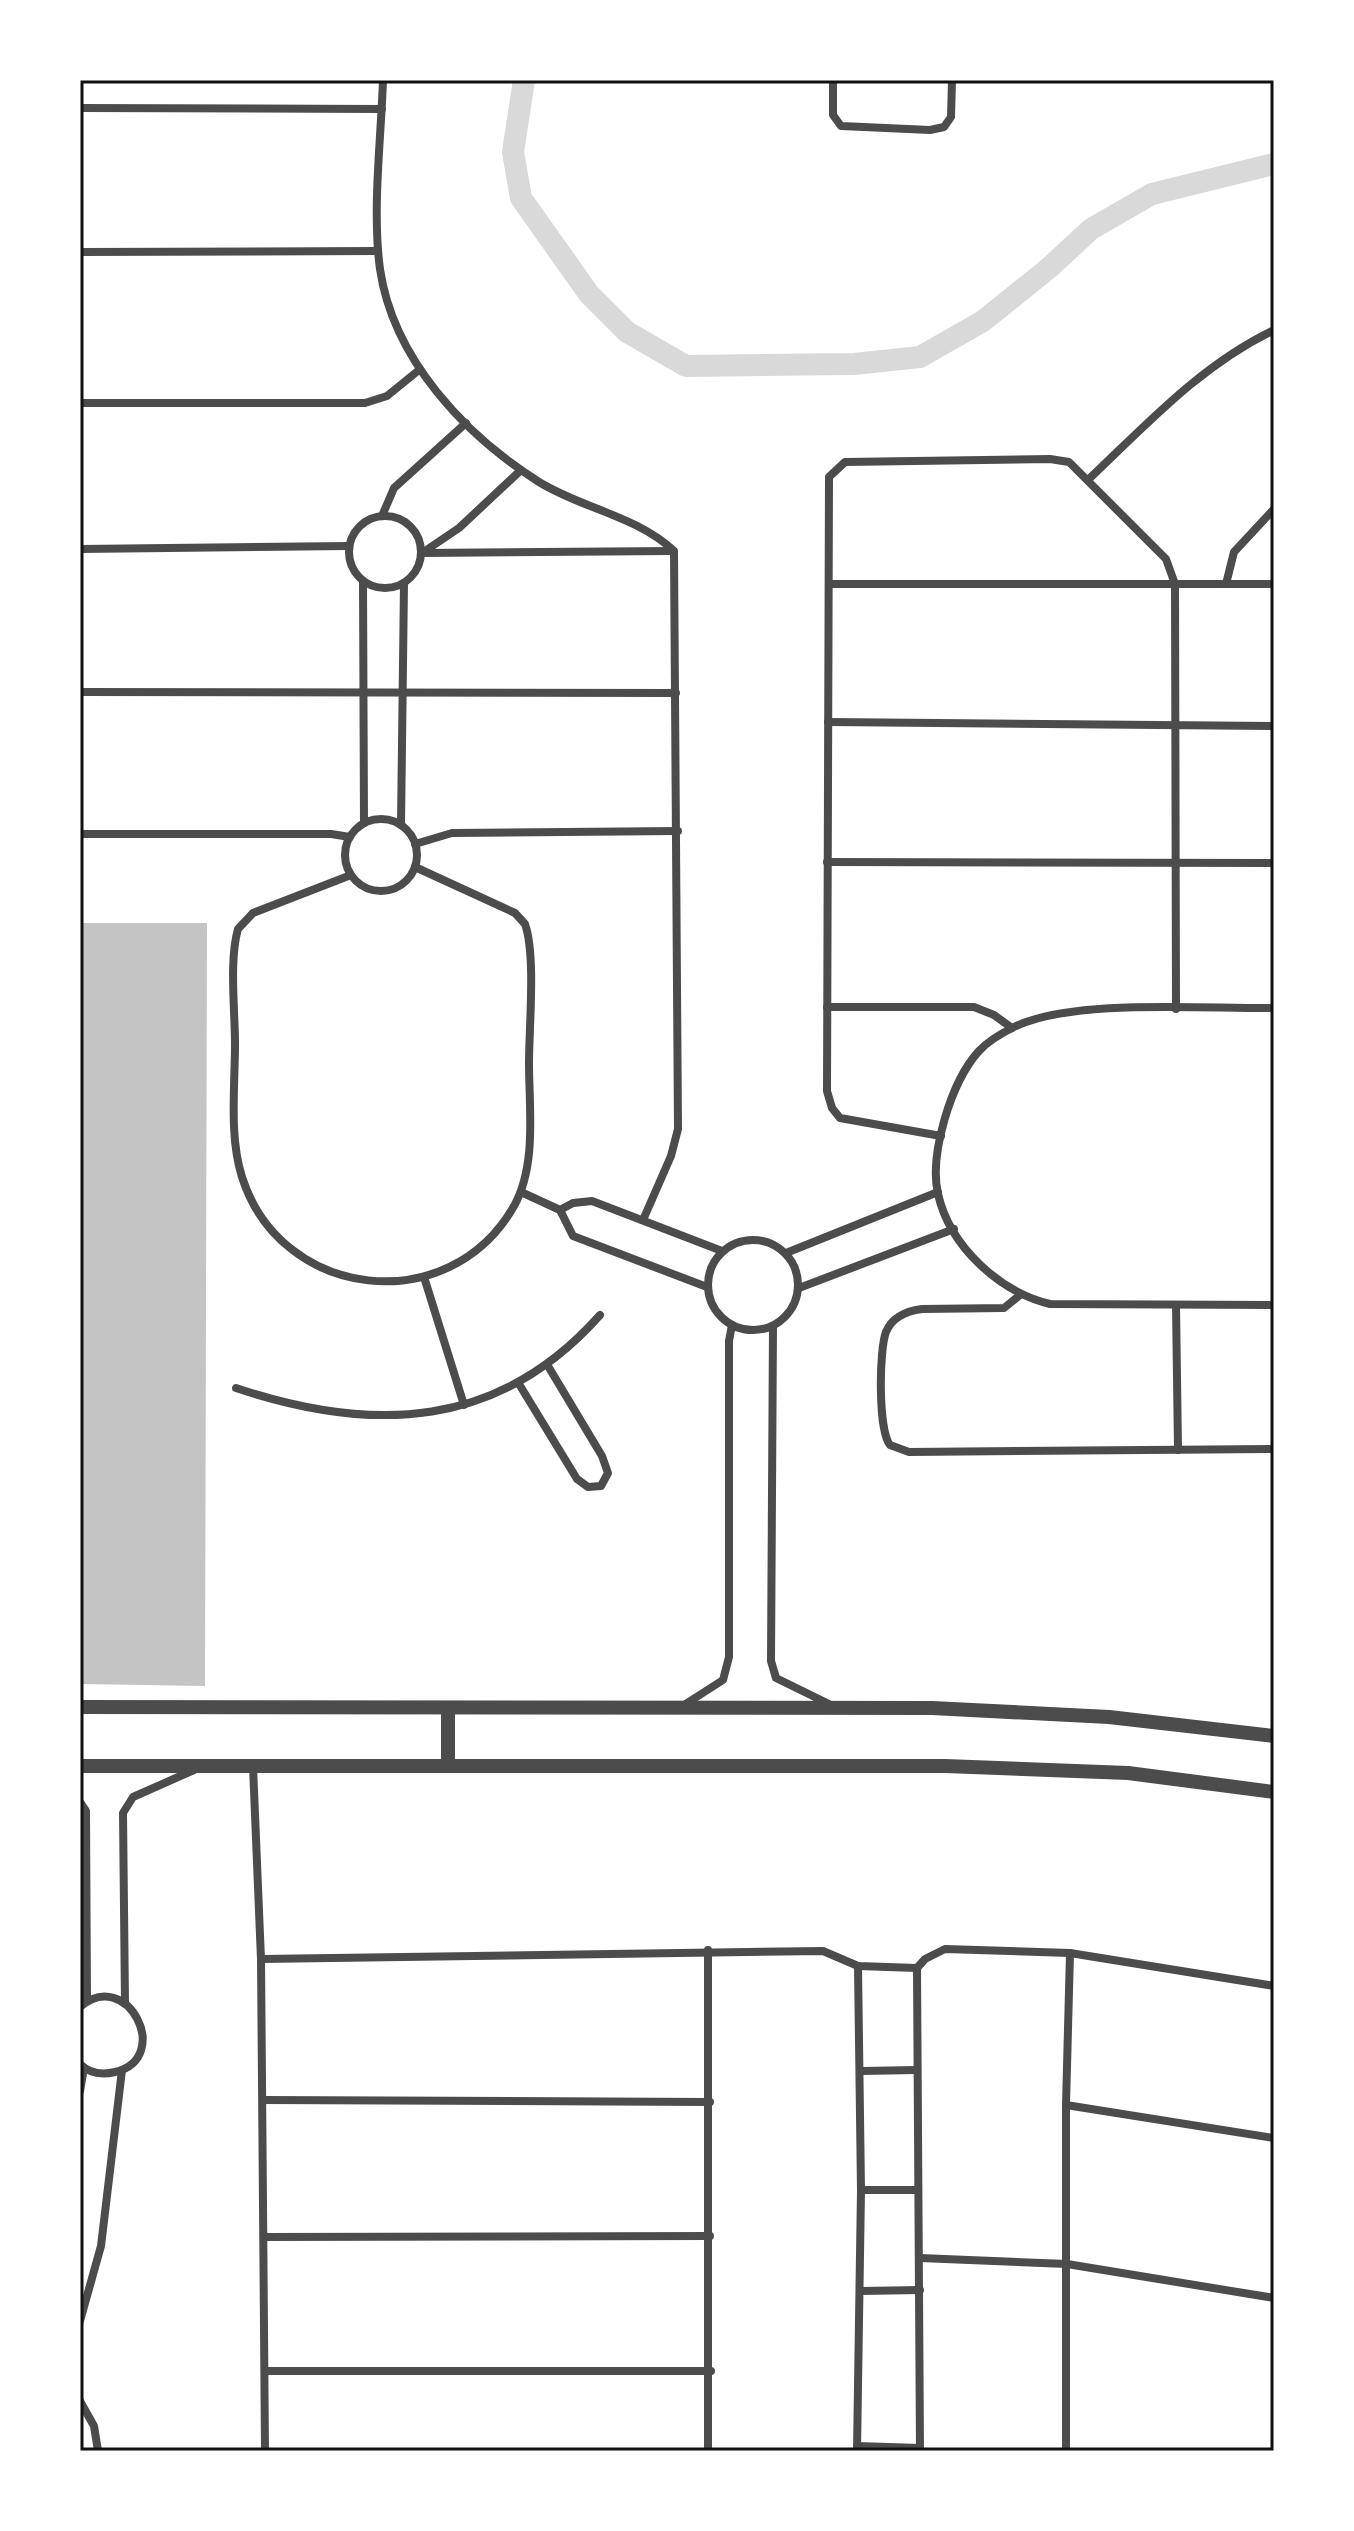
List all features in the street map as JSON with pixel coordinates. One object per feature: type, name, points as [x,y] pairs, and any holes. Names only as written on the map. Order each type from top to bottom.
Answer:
[{"type":"street","points":[[383,80],[378,251],[387,299],[419,370],[466,423],[521,470],[563,496],[653,533],[674,551],[678,1129],[643,1220]]},
{"type":"street","points":[[833,80],[833,115],[841,126],[930,130],[944,127],[951,117],[952,80]]},
{"type":"street","points":[[80,108],[382,109]]},
{"type":"street","points":[[80,252],[378,251]]},
{"type":"street","points":[[1089,479],[1185,389],[1236,351],[1274,330]]},
{"type":"street","points":[[80,403],[365,403],[387,396],[419,370]]},
{"type":"street","points":[[382,516],[394,488],[466,423]]},
{"type":"street","points":[[941,1136],[840,1118],[827,1091],[829,477],[845,462],[1050,459],[1069,462],[1166,559],[1175,584],[1176,1009]]},
{"type":"street","points":[[421,553],[459,528],[521,470]]},
{"type":"street","points":[[1226,584],[1234,552],[1274,509]]},
{"type":"street","points":[[363,582],[391,588],[404,583],[419,565],[419,541],[405,522],[382,516],[360,525],[349,546],[351,566],[363,582],[364,823]]},
{"type":"street","points":[[80,549],[349,546]]},
{"type":"street","points":[[421,553],[674,551]]},
{"type":"street","points":[[401,825],[404,583]]},
{"type":"street","points":[[830,584],[1274,584]]},
{"type":"street","points":[[80,692],[676,693]]},
{"type":"street","points":[[828,722],[1274,726]]},
{"type":"street","points":[[383,819],[401,825],[415,844],[415,867],[409,878],[386,890],[372,890],[351,875],[346,863],[350,837],[364,823],[383,819]]},
{"type":"street","points":[[415,844],[452,833],[678,831]]},
{"type":"street","points":[[80,834],[331,834],[350,837]]},
{"type":"street","points":[[827,862],[1274,863]]},
{"type":"street","points":[[351,875],[253,913],[238,929],[235,1096],[238,1161],[257,1210],[276,1238],[297,1256],[327,1271],[371,1281],[424,1277],[451,1265],[484,1241],[507,1216],[521,1192],[530,1133],[528,932],[515,913],[415,867]]},
{"type":"street","points":[[827,1007],[974,1007],[994,1015],[1012,1028]]},
{"type":"street","points":[[1274,1008],[1067,1010],[1012,1028],[979,1051],[953,1096],[941,1136],[938,1192],[954,1229],[987,1272],[1020,1295],[1050,1304],[1274,1305]]},
{"type":"street","points":[[521,1192],[560,1210],[573,1236],[707,1287]]},
{"type":"street","points":[[786,1253],[938,1192]]},
{"type":"street","points":[[560,1210],[566,1204],[592,1201],[722,1251]]},
{"type":"street","points":[[799,1288],[954,1229]]},
{"type":"street","points":[[758,1239],[786,1253],[796,1269],[799,1288],[795,1303],[773,1326],[745,1330],[719,1315],[707,1287],[710,1271],[722,1251],[742,1241],[758,1239]]},
{"type":"street","points":[[424,1277],[464,1405]]},
{"type":"street","points":[[1020,1295],[1004,1308],[922,1309],[900,1315],[892,1322],[884,1344],[882,1429],[890,1445],[909,1452],[1274,1449]]},
{"type":"street","points":[[1176,1305],[1178,1450]]},
{"type":"street","points":[[236,1388],[308,1410],[364,1417],[395,1417],[464,1405],[519,1384],[548,1366],[600,1315]]},
{"type":"street","points":[[681,1706],[723,1680],[729,1657],[729,1341],[732,1325]]},
{"type":"street","points":[[773,1326],[771,1661],[776,1678],[833,1706]]},
{"type":"street","points":[[519,1384],[577,1479],[588,1487],[601,1486],[608,1473],[602,1456],[548,1366]]},
{"type":"street","points":[[80,1707],[833,1706],[1109,1717],[1274,1736]]},
{"type":"street","points":[[448,1708],[448,1766]]},
{"type":"street","points":[[80,1766],[945,1766],[1128,1773],[1274,1792]]},
{"type":"street","points":[[125,2003],[123,1813],[133,1797],[201,1766]]},
{"type":"street","points":[[253,1766],[264,2100],[265,2451]]},
{"type":"street","points":[[80,1802],[86,1811],[83,2004],[106,1997],[125,2003],[139,2018],[144,2038],[137,2057],[122,2070],[103,2075],[82,2066],[80,2091]]},
{"type":"street","points":[[858,1966],[861,2291],[857,2449],[920,2450],[917,1968],[925,1959],[945,1949],[1070,1953],[1274,1986]]},
{"type":"street","points":[[261,1959],[708,1950],[823,1951],[858,1966],[917,1968]]},
{"type":"street","points":[[708,1950],[711,2371],[708,2451]]},
{"type":"street","points":[[1066,2451],[1066,2105],[1070,1953]]},
{"type":"street","points":[[80,2321],[101,2246],[122,2070]]},
{"type":"street","points":[[861,2071],[917,2070]]},
{"type":"street","points":[[264,2100],[710,2102]]},
{"type":"street","points":[[1066,2105],[1274,2138]]},
{"type":"street","points":[[861,2190],[917,2190]]},
{"type":"street","points":[[264,2237],[710,2236]]},
{"type":"street","points":[[920,2258],[1067,2264],[1274,2298]]},
{"type":"street","points":[[861,2291],[920,2290]]},
{"type":"street","points":[[266,2371],[711,2371]]},
{"type":"street","points":[[80,2401],[94,2426],[98,2451]]},
{"type":"building","points":[[80,923],[207,923],[205,1686],[80,1684]]},
{"type":"waterway","points":[[524,80],[513,152],[521,198],[589,294],[627,332],[686,366],[854,364],[920,357],[983,321],[1049,268],[1091,229],[1152,194],[1274,164]]}]
